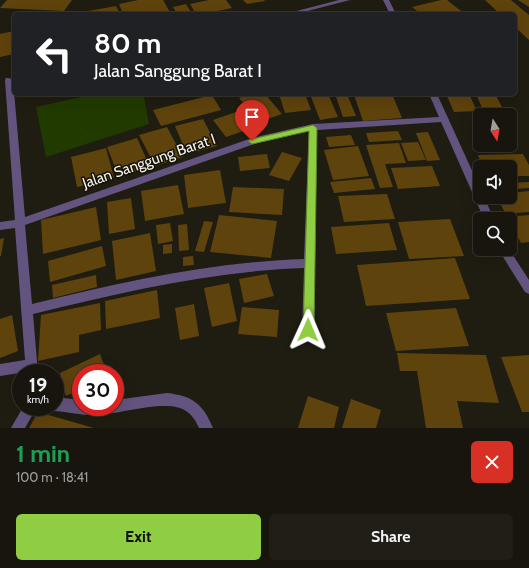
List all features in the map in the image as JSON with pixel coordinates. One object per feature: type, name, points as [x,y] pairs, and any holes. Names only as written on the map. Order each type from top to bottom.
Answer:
[{"type":"street","points":[[296,12],[347,0]]},
{"type":"street","points":[[386,0],[392,12]]},
{"type":"street","points":[[8,81],[32,364]]},
{"type":"street","points":[[434,96],[486,212]]},
{"type":"street","name":"Jalan Sanggung Barat I","points":[[0,226],[20,223],[252,141],[313,128],[444,118]]},
{"type":"street","points":[[308,330],[313,128]]},
{"type":"street","points":[[507,256],[529,289]]},
{"type":"street","points":[[27,310],[102,292],[211,271],[287,263],[310,263]]},
{"type":"street","points":[[0,370],[12,370]]},
{"type":"street","points":[[124,405],[157,399],[182,401],[196,411],[206,428]]},
{"type":"street","points":[[18,428],[25,416]]},
{"type":"green space","points":[[86,96],[143,96],[149,124],[46,157],[36,107]]},
{"type":"building","points":[[7,0],[72,0],[64,11],[0,8]]},
{"type":"building","points":[[138,0],[163,0],[170,12],[122,12],[119,4]]},
{"type":"building","points":[[209,0],[226,0],[232,8],[213,12],[195,12],[190,4]]},
{"type":"building","points":[[243,0],[264,0],[265,1],[247,4]]},
{"type":"building","points":[[447,0],[462,12],[418,12],[412,7]]},
{"type":"building","points":[[485,0],[511,0],[529,15],[529,40],[517,29],[517,12],[498,12]]},
{"type":"building","points":[[518,0],[529,0],[529,7]]},
{"type":"building","points":[[186,4],[191,12],[176,12],[173,7]]},
{"type":"building","points":[[116,6],[119,12],[83,12]]},
{"type":"building","points":[[12,31],[12,54],[0,57],[0,34]]},
{"type":"building","points":[[213,96],[221,110],[161,126],[153,110]]},
{"type":"building","points":[[246,96],[267,96],[282,114],[259,122],[239,98]]},
{"type":"building","points":[[280,96],[306,96],[311,110],[285,113]]},
{"type":"building","points":[[311,96],[329,96],[338,117],[320,120]]},
{"type":"building","points":[[336,96],[348,96],[356,116],[343,117]]},
{"type":"building","points":[[354,96],[393,96],[402,118],[363,121]]},
{"type":"building","points":[[447,96],[470,96],[476,108],[473,108],[473,111],[454,112]]},
{"type":"building","points":[[477,96],[496,96],[502,108],[482,108]]},
{"type":"building","points":[[239,111],[252,128],[226,137],[213,120]]},
{"type":"building","points":[[203,119],[217,146],[187,154],[175,126]]},
{"type":"building","points":[[167,127],[183,157],[155,166],[139,135]]},
{"type":"building","points":[[398,131],[402,140],[369,142],[366,133]]},
{"type":"building","points":[[428,132],[440,160],[427,161],[416,133]]},
{"type":"building","points":[[351,135],[355,145],[329,147],[326,137]]},
{"type":"building","points":[[137,138],[150,167],[119,177],[107,147]]},
{"type":"building","points":[[418,142],[426,160],[408,161],[401,143]]},
{"type":"building","points":[[399,143],[406,163],[385,164],[393,187],[380,188],[366,145]]},
{"type":"building","points":[[358,146],[369,176],[333,180],[324,150]]},
{"type":"building","points":[[106,148],[114,178],[77,187],[71,157]]},
{"type":"building","points":[[282,152],[302,158],[289,181],[269,175]]},
{"type":"building","points":[[267,154],[270,168],[240,171],[238,157]]},
{"type":"building","points":[[523,154],[529,165],[529,176],[517,176],[517,160],[480,160],[478,155]]},
{"type":"building","points":[[432,166],[440,186],[398,189],[391,168]]},
{"type":"building","points":[[220,170],[226,203],[188,208],[184,175]]},
{"type":"building","points":[[371,178],[375,189],[334,193],[330,182]]},
{"type":"building","points":[[529,182],[529,188],[517,189],[517,183]]},
{"type":"building","points":[[178,185],[184,214],[145,221],[141,191]]},
{"type":"building","points":[[233,187],[284,189],[282,215],[229,212]]},
{"type":"building","points":[[529,191],[529,212],[505,212],[500,204],[517,204],[517,192]]},
{"type":"building","points":[[387,194],[395,219],[344,222],[338,196]]},
{"type":"building","points":[[131,198],[135,229],[109,234],[107,202]]},
{"type":"building","points":[[96,207],[101,240],[43,254],[41,220]]},
{"type":"building","points":[[219,215],[277,221],[271,258],[210,252]]},
{"type":"building","points":[[529,215],[529,242],[521,243],[517,236],[517,216]]},
{"type":"building","points":[[450,219],[464,256],[409,259],[398,222]]},
{"type":"building","points":[[204,221],[213,222],[204,252],[195,251]]},
{"type":"building","points":[[170,223],[173,241],[158,244],[156,225]]},
{"type":"building","points":[[389,223],[397,250],[336,254],[331,227]]},
{"type":"building","points":[[187,224],[189,250],[179,251],[178,225]]},
{"type":"building","points":[[150,233],[156,271],[116,280],[112,241]]},
{"type":"building","points":[[4,238],[1,256],[0,256],[0,239]]},
{"type":"building","points":[[172,244],[172,253],[163,254],[163,245]]},
{"type":"building","points":[[102,246],[106,266],[50,282],[48,261]]},
{"type":"building","points":[[193,256],[194,265],[183,266],[183,257]]},
{"type":"building","points":[[455,258],[470,299],[366,306],[357,265]]},
{"type":"building","points":[[267,274],[274,296],[244,303],[239,279]]},
{"type":"building","points":[[96,275],[97,287],[53,298],[52,285]]},
{"type":"building","points":[[229,283],[237,321],[212,327],[204,288]]},
{"type":"building","points":[[157,290],[160,318],[106,329],[105,301]]},
{"type":"building","points":[[100,303],[101,330],[79,335],[79,352],[38,361],[41,315]]},
{"type":"building","points":[[194,304],[199,336],[180,340],[175,308]]},
{"type":"building","points":[[242,307],[279,310],[277,337],[238,334]]},
{"type":"building","points":[[456,308],[469,346],[396,351],[386,313]]},
{"type":"building","points":[[12,315],[18,351],[0,358],[0,319]]},
{"type":"building","points":[[397,353],[486,355],[499,403],[457,401],[463,428],[426,428],[417,371],[400,371]]},
{"type":"building","points":[[100,354],[104,364],[79,364]]},
{"type":"building","points":[[529,355],[529,412],[522,412],[501,357]]},
{"type":"building","points":[[72,367],[72,393],[66,396],[64,388],[64,371]]},
{"type":"building","points":[[308,396],[339,407],[334,428],[298,428]]},
{"type":"building","points":[[351,399],[381,410],[376,428],[342,428]]},
{"type":"building","points":[[36,416],[52,416],[94,428],[29,428]]},
{"type":"route","points":[[252,141],[313,128],[308,330]]}]
